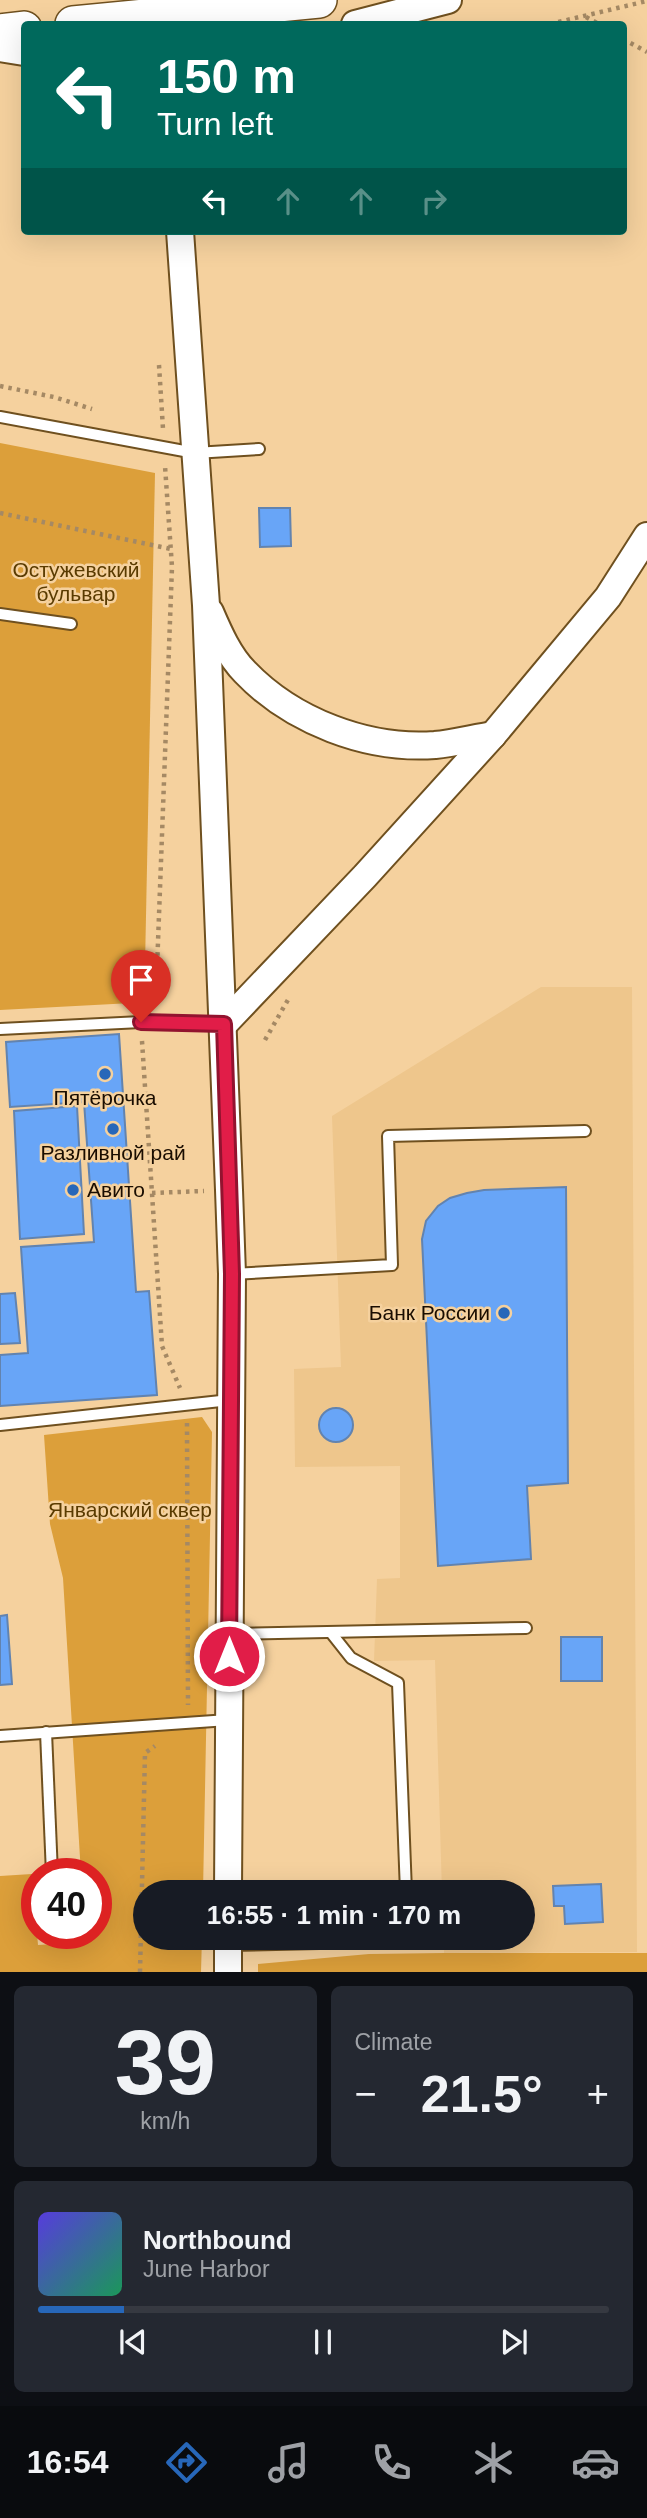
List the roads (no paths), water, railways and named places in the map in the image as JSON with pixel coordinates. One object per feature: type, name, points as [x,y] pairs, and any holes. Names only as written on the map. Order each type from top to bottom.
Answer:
[{"type":"main road","points":[[105,21],[319,0]]},
{"type":"main road","points":[[0,32],[21,29]]},
{"type":"street","points":[[367,21],[448,0]]},
{"type":"street","points":[[0,48],[21,52]]},
{"type":"street","points":[[180,235],[206,605],[232,1274],[228,1880]]},
{"type":"street","points":[[224,1024],[365,876],[493,735],[608,597],[647,536]]},
{"type":"street","points":[[206,605],[223,639],[244,671],[271,694],[313,720],[354,736],[393,744],[435,745],[493,735]]},
{"type":"street","points":[[228,1950],[228,1972]]},
{"type":"lane","points":[[0,417],[195,453],[260,449]]},
{"type":"lane","points":[[0,614],[71,624]]},
{"type":"lane","points":[[0,1029],[141,1022],[224,1024]]},
{"type":"lane","points":[[232,1274],[391,1265],[388,1136],[585,1131]]},
{"type":"lane","points":[[0,1425],[231,1400]]},
{"type":"lane","points":[[229,1634],[526,1628]]},
{"type":"lane","points":[[332,1633],[351,1658],[398,1684],[406,1880]]},
{"type":"lane","points":[[0,1736],[229,1720]]},
{"type":"lane","points":[[46,1732],[51,1858]]},
{"type":"place","name":"Пятёрочка","points":[[105,1074]]},
{"type":"place","name":"Разливной рай","points":[[113,1129]]},
{"type":"place","name":"Авито","points":[[73,1190]]},
{"type":"place","name":"Банк России","points":[[504,1313]]},
{"type":"park label","name":"Остужевский бульвар","points":[[76,582]]},
{"type":"park label","name":"Январский сквер","points":[[130,1510]]}]
